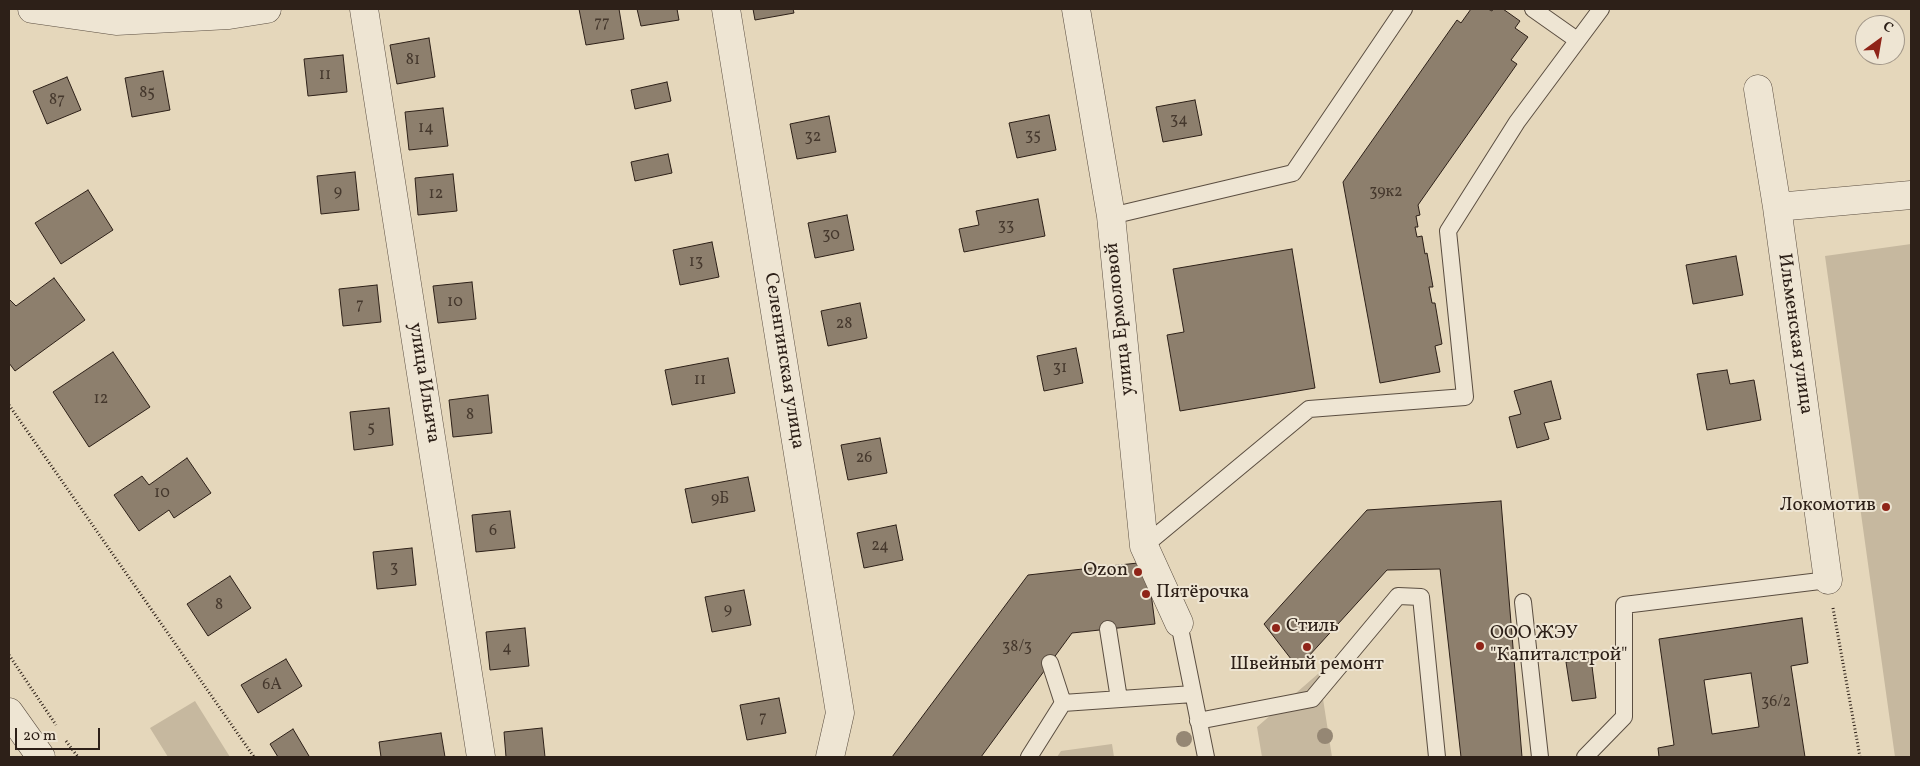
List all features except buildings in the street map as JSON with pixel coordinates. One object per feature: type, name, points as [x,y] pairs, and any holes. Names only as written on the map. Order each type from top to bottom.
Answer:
[{"type":"street","points":[[32,9],[116,21],[229,15],[267,9]]},
{"type":"street","name":"улица Ильича","points":[[364,9],[481,757]]},
{"type":"street","name":"Селенгинская улица","points":[[726,9],[840,713],[830,757]]},
{"type":"street","name":"улица Ермоловой","points":[[1076,9],[1111,216],[1144,546],[1179,623]]},
{"type":"street","name":"Ильменская улица","points":[[1758,89],[1777,207],[1828,580]]},
{"type":"street","points":[[1777,207],[1911,194]]},
{"type":"street","points":[[9,712],[41,757]]},
{"type":"lane","points":[[1111,216],[1293,173],[1404,9]]},
{"type":"lane","points":[[1533,9],[1577,40]]},
{"type":"lane","points":[[1144,546],[1309,409],[1465,398],[1448,231],[1517,122],[1601,9]]},
{"type":"lane","points":[[1585,757],[1624,717],[1624,605],[1828,580]]},
{"type":"lane","points":[[1198,721],[1312,699],[1398,596],[1421,597],[1437,757]]},
{"type":"lane","points":[[1523,602],[1540,757]]},
{"type":"lane","points":[[1179,623],[1206,757]]},
{"type":"lane","points":[[1108,629],[1119,699]]},
{"type":"lane","points":[[1050,664],[1063,703]]},
{"type":"lane","points":[[1063,703],[1193,694]]},
{"type":"lane","points":[[1029,757],[1063,703]]},
{"type":"path","points":[[9,405],[254,757]]},
{"type":"path","points":[[1828,580],[1860,757]]},
{"type":"path","points":[[9,655],[78,757]]},
{"type":"shaded area","name":"Локомотив","points":[[1911,244],[1911,757],[1895,757],[1825,256]]},
{"type":"shaded area","points":[[1319,673],[1332,757],[1262,757],[1257,727]]},
{"type":"shaded area","points":[[195,701],[230,757],[168,757],[150,728]]},
{"type":"shaded area","points":[[1112,744],[1114,757],[1057,757],[1061,751]]},
{"type":"place","name":"Локомотив","points":[[1886,507]]},
{"type":"place","name":"Ozon","points":[[1138,572]]},
{"type":"place","name":"Пятёрочка","points":[[1146,594]]},
{"type":"place","name":"Стиль","points":[[1276,628]]},
{"type":"place","name":"ООО ЖЭУ \"Капиталстрой\"","points":[[1480,646]]},
{"type":"place","name":"Швейный ремонт","points":[[1307,647]]}]
